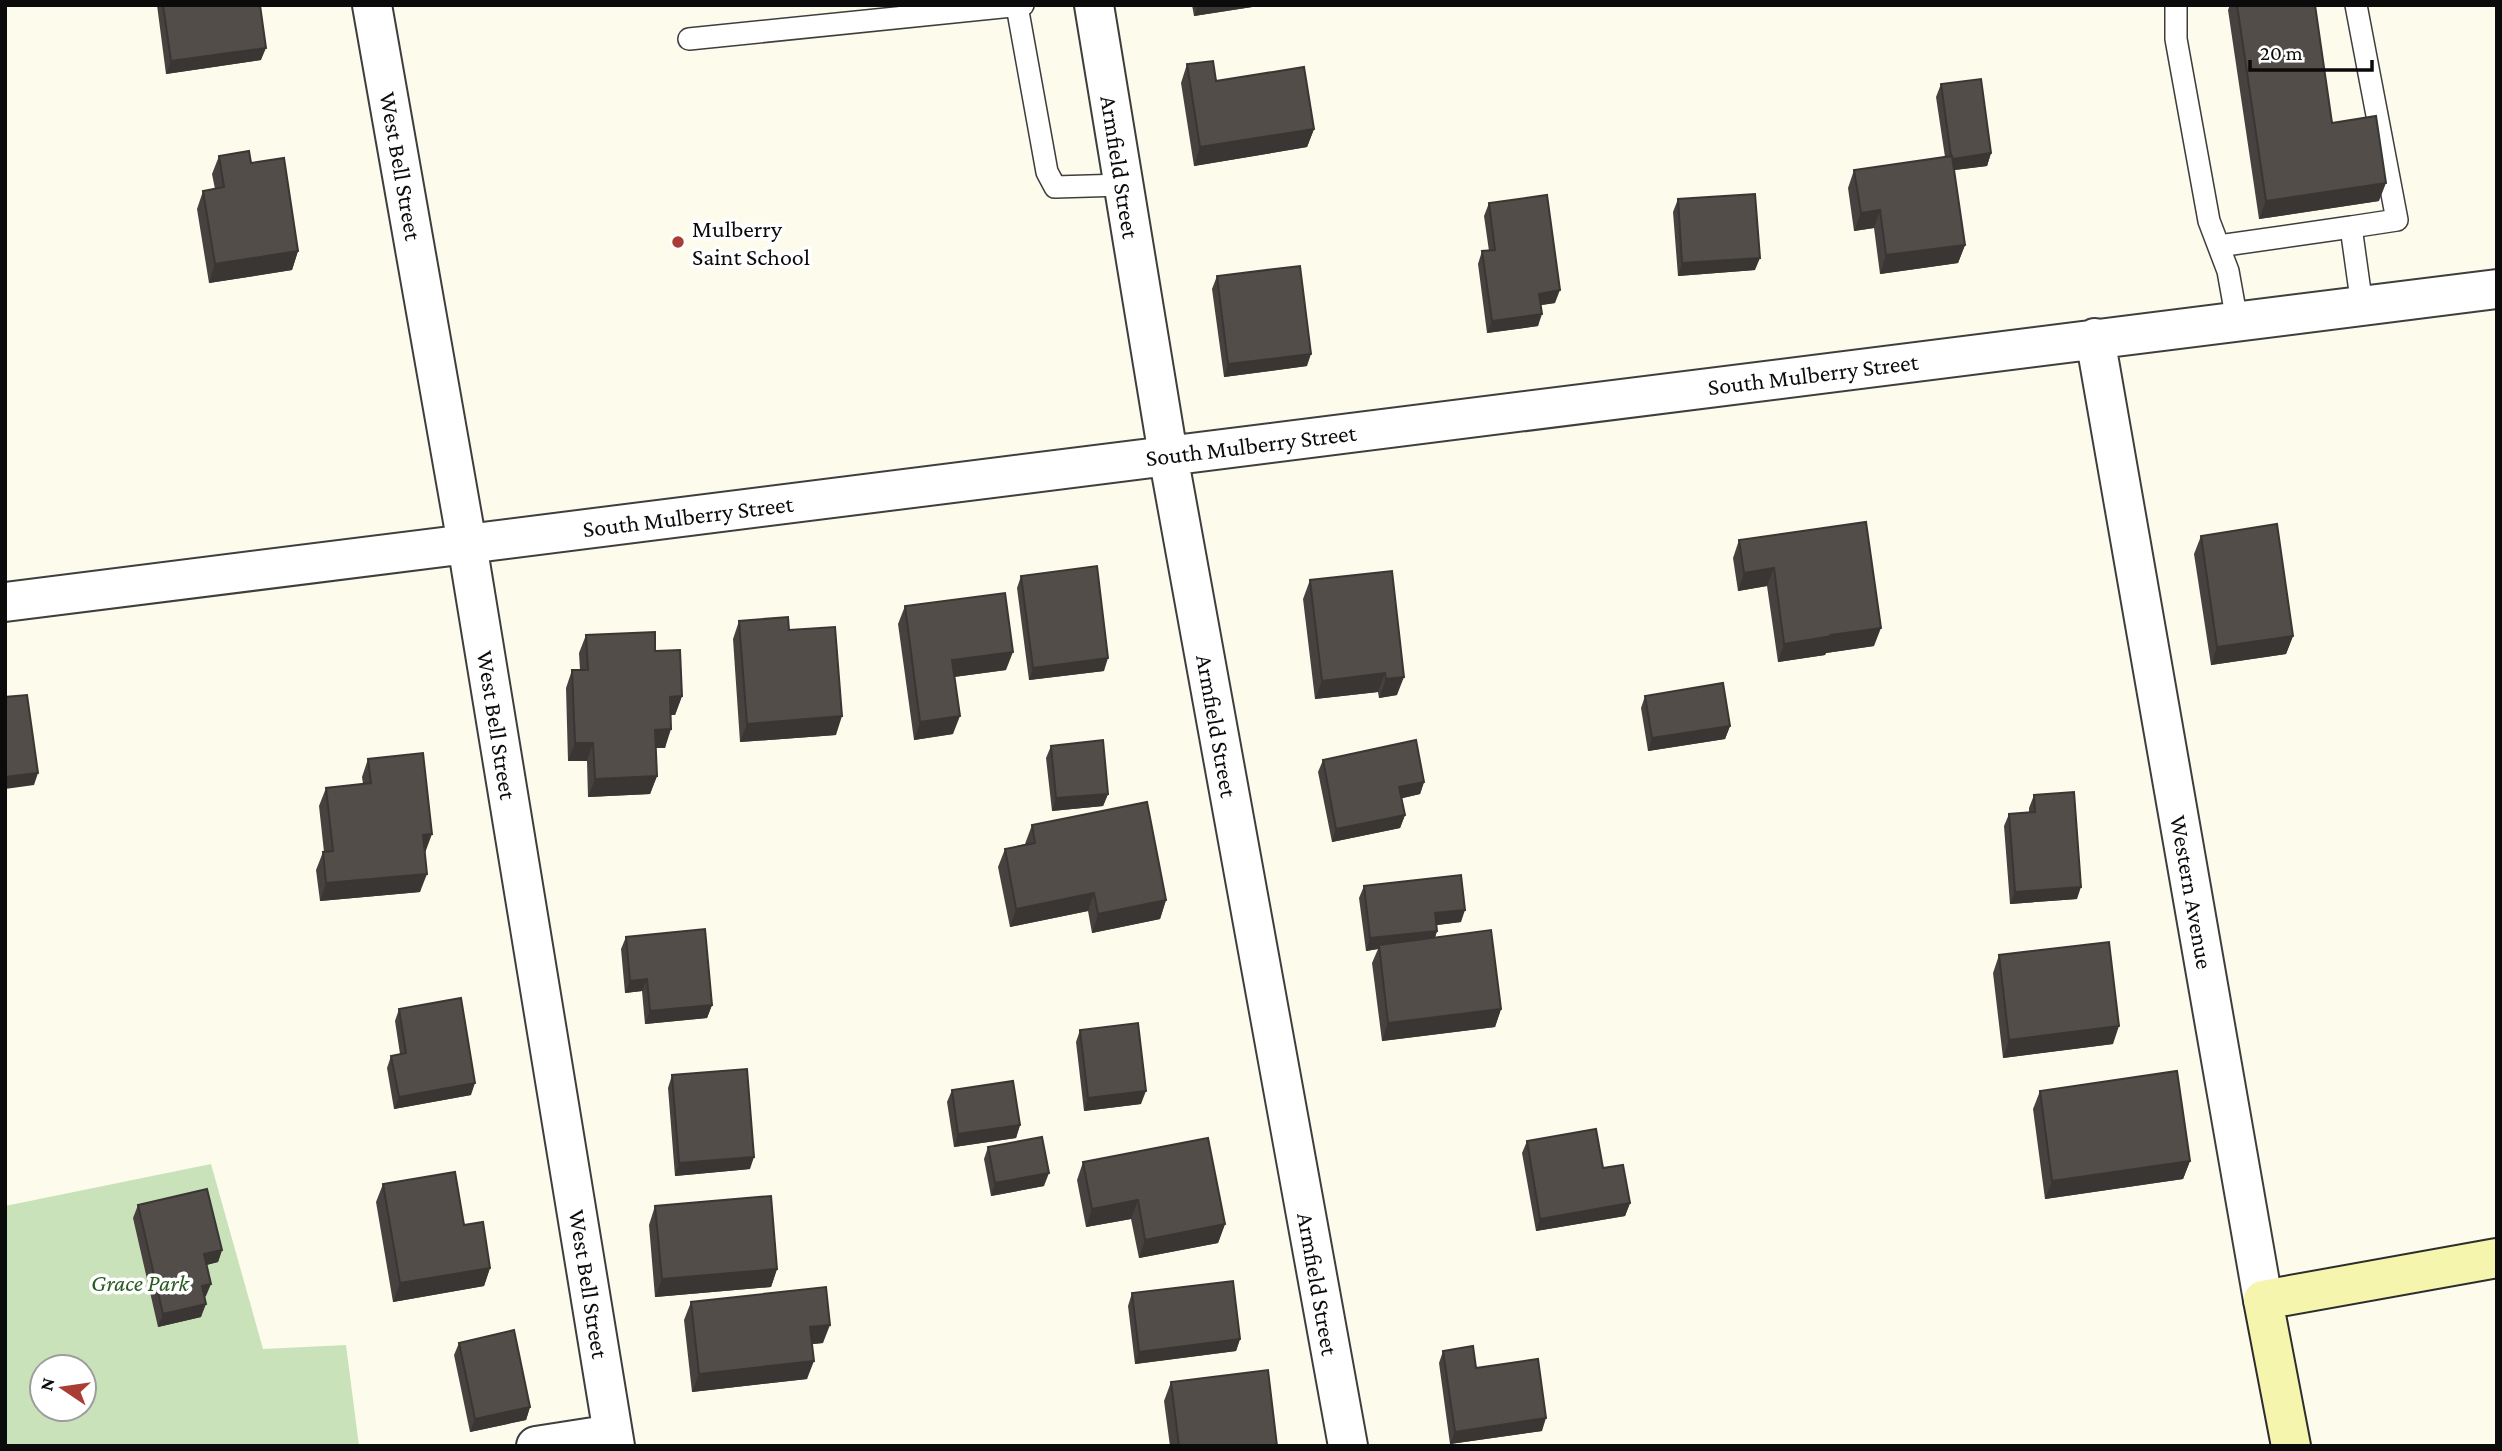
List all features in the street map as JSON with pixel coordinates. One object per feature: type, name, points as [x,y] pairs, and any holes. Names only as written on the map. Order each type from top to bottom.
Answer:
[{"type":"street","name":"West Bell Street","points":[[372,5],[467,544],[614,1440]]},
{"type":"street","name":"Armfield Street","points":[[1094,5],[1168,456],[1348,1446]]},
{"type":"street","name":"South Mulberry Street","points":[[5,603],[2497,289]]},
{"type":"street","name":"Western Avenue","points":[[2095,338],[2263,1300],[2282,1443]]},
{"type":"street","points":[[2263,1300],[2497,1258]]},
{"type":"street","points":[[536,1446],[614,1440]]},
{"type":"lane","points":[[690,39],[1023,5]]},
{"type":"lane","points":[[2176,5],[2176,39],[2209,221],[2228,271],[2237,321]]},
{"type":"lane","points":[[2219,246],[2397,220],[2356,5]]},
{"type":"lane","points":[[1017,6],[1047,172],[1055,187],[1123,185]]},
{"type":"lane","points":[[2351,228],[2362,306]]},
{"type":"green space","name":"Grace Park","points":[[211,1164],[263,1349],[346,1345],[359,1446],[5,1446],[5,1206]]},
{"type":"building","points":[[163,5],[260,5],[266,48],[171,61]]},
{"type":"building","points":[[2237,5],[2315,5],[2332,123],[2376,116],[2386,183],[2266,201]]},
{"type":"building","points":[[1213,61],[1216,81],[1304,67],[1314,129],[1200,147],[1187,64]]},
{"type":"building","points":[[1981,79],[1991,153],[1953,159],[1941,84]]},
{"type":"building","points":[[249,151],[251,163],[284,158],[298,251],[215,264],[203,191],[224,187],[219,156]]},
{"type":"building","points":[[1952,156],[1965,245],[1886,255],[1880,210],[1861,213],[1854,170]]},
{"type":"building","points":[[1755,194],[1760,258],[1682,263],[1678,199]]},
{"type":"building","points":[[1547,195],[1560,290],[1539,294],[1542,314],[1492,321],[1482,251],[1495,250],[1489,203]]},
{"type":"building","points":[[1300,266],[1311,354],[1228,364],[1217,276]]},
{"type":"building","points":[[1866,522],[1881,628],[1784,644],[1774,568],[1744,573],[1739,540]]},
{"type":"building","points":[[2277,524],[2293,636],[2217,647],[2201,536]]},
{"type":"building","points":[[1097,566],[1108,658],[1033,668],[1021,576]]},
{"type":"building","points":[[1392,571],[1404,677],[1386,679],[1385,673],[1322,681],[1310,580]]},
{"type":"building","points":[[1005,593],[1013,652],[952,660],[960,716],[920,722],[905,606]]},
{"type":"building","points":[[788,617],[789,630],[835,627],[842,716],[747,724],[739,621]]},
{"type":"building","points":[[655,632],[655,651],[680,650],[682,696],[670,697],[671,729],[655,730],[657,776],[595,779],[593,743],[575,743],[572,670],[588,670],[586,635]]},
{"type":"building","points":[[1723,683],[1730,726],[1652,738],[1645,696]]},
{"type":"building","points":[[27,695],[38,773],[5,777],[5,697]]},
{"type":"building","points":[[1103,740],[1108,794],[1056,798],[1051,746]]},
{"type":"building","points":[[1416,740],[1424,782],[1399,787],[1405,815],[1336,829],[1323,760]]},
{"type":"building","points":[[423,753],[432,834],[423,835],[427,874],[326,883],[323,852],[333,851],[326,788],[371,783],[368,759]]},
{"type":"building","points":[[2074,792],[2081,887],[2015,892],[2009,814],[2035,812],[2034,795]]},
{"type":"building","points":[[1147,802],[1166,900],[1098,914],[1094,893],[1016,909],[1005,849],[1035,843],[1032,825]]},
{"type":"building","points":[[1461,875],[1465,910],[1435,913],[1437,931],[1370,938],[1364,886]]},
{"type":"building","points":[[705,929],[712,1005],[650,1011],[647,979],[630,981],[626,937]]},
{"type":"building","points":[[1491,930],[1501,1009],[1388,1023],[1379,945]]},
{"type":"building","points":[[2109,942],[2119,1026],[2009,1040],[1999,955]]},
{"type":"building","points":[[461,998],[475,1083],[399,1097],[391,1056],[406,1053],[399,1009]]},
{"type":"building","points":[[1138,1023],[1146,1091],[1088,1098],[1080,1030]]},
{"type":"building","points":[[747,1069],[754,1157],[679,1163],[672,1075]]},
{"type":"building","points":[[2177,1071],[2190,1161],[2052,1181],[2040,1091]]},
{"type":"building","points":[[1013,1081],[1020,1125],[958,1134],[952,1090]]},
{"type":"building","points":[[1596,1129],[1603,1168],[1623,1165],[1630,1203],[1540,1219],[1527,1141]]},
{"type":"building","points":[[1042,1137],[1049,1173],[995,1183],[988,1147]]},
{"type":"building","points":[[1208,1138],[1225,1224],[1145,1240],[1138,1200],[1092,1209],[1083,1162]]},
{"type":"building","points":[[455,1172],[464,1225],[483,1222],[490,1268],[400,1283],[383,1184]]},
{"type":"building","points":[[207,1189],[222,1250],[204,1254],[211,1284],[202,1286],[206,1304],[163,1314],[138,1205]]},
{"type":"building","points":[[771,1196],[777,1269],[662,1279],[655,1206]]},
{"type":"building","points":[[1233,1281],[1240,1339],[1139,1352],[1132,1293]]},
{"type":"building","points":[[826,1287],[830,1325],[810,1327],[814,1361],[699,1374],[691,1302]]},
{"type":"building","points":[[514,1330],[530,1407],[475,1419],[459,1343]]},
{"type":"building","points":[[1473,1346],[1476,1368],[1538,1359],[1546,1418],[1455,1432],[1443,1351]]},
{"type":"building","points":[[1268,1370],[1277,1446],[1179,1446],[1171,1382]]},
{"type":"place","name":"Mulberry Saint School","points":[[678,242]]}]
